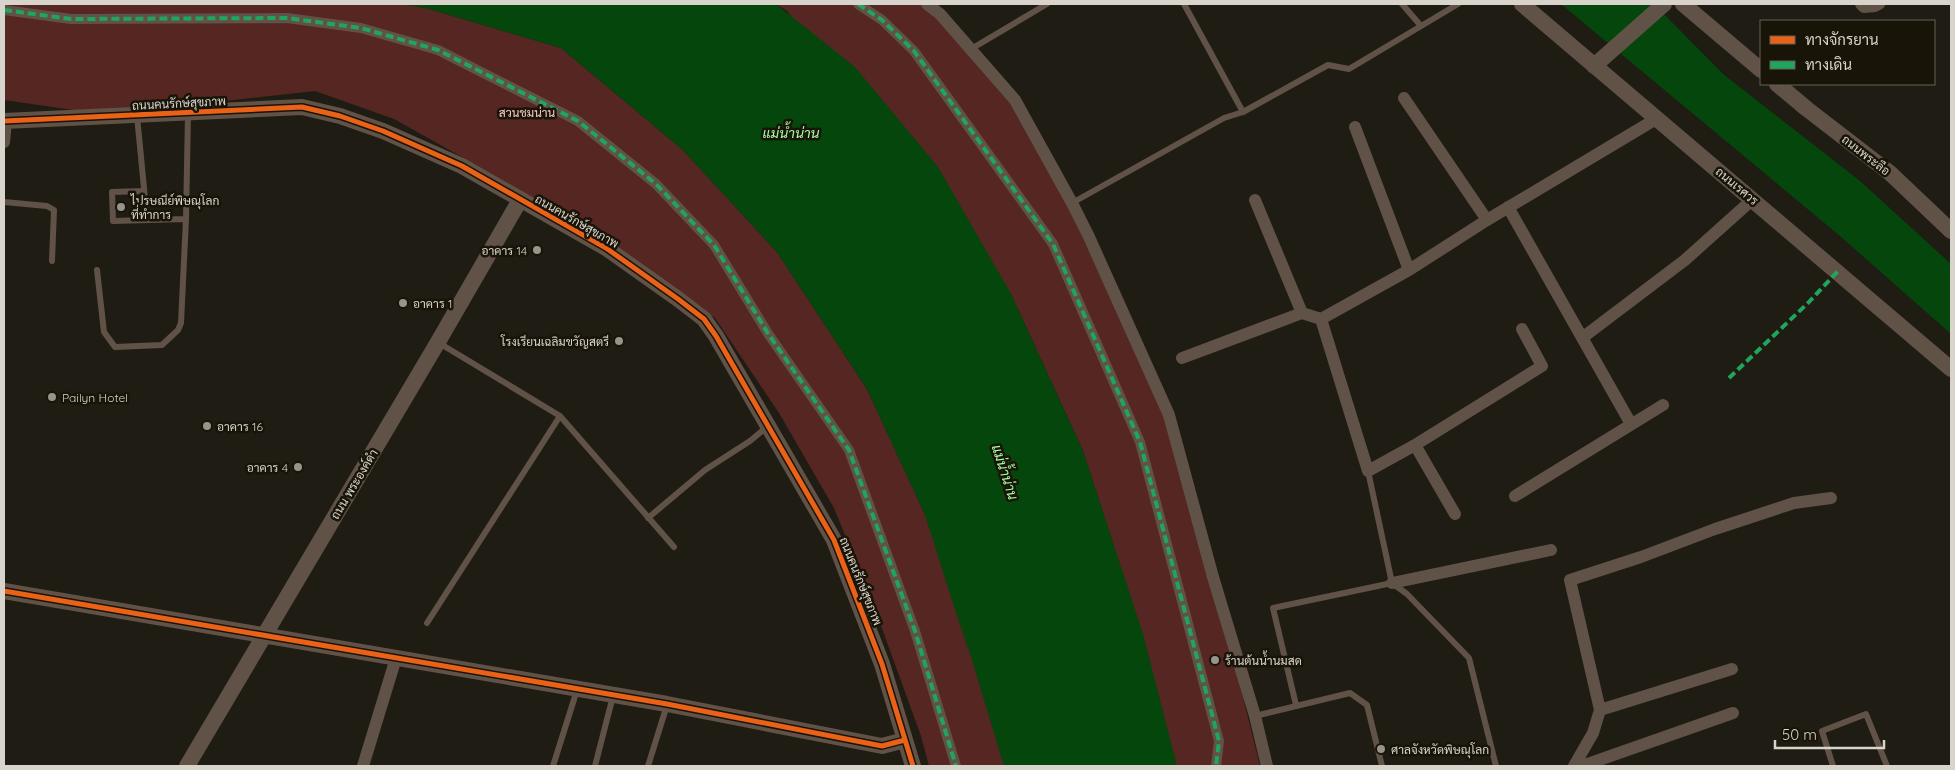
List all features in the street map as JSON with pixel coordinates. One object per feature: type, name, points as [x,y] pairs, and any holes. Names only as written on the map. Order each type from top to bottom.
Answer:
[{"type":"street","points":[[858,4],[882,20],[914,51],[1053,244],[1140,442],[1219,741],[1216,766]]},
{"type":"street","points":[[927,4],[940,14],[1015,100],[1072,203],[1169,415],[1213,577],[1255,716],[1267,766]]},
{"type":"street","name":"ถนนเรศวร","points":[[1522,4],[1951,369]]},
{"type":"street","points":[[1594,66],[1664,4]]},
{"type":"street","points":[[1683,4],[1760,69]]},
{"type":"street","points":[[1861,4],[1864,7],[1879,4]]},
{"type":"street","points":[[4,10],[71,18],[287,18],[361,28],[438,50],[578,121],[656,184],[714,245],[769,335],[849,450],[915,631],[956,766]]},
{"type":"street","name":"ถนนพระลือ","points":[[1778,85],[1890,173],[1951,231]]},
{"type":"street","points":[[1404,98],[1487,220]]},
{"type":"street","name":"ถนนคนรักษ์สุขภาพ","points":[[5,121],[302,107],[340,116],[383,131],[462,166],[606,248],[678,299],[704,320],[716,336],[834,540],[882,664],[913,766]]},
{"type":"street","points":[[1182,358],[1302,313],[1321,319],[1409,270],[1508,207],[1656,119]]},
{"type":"street","points":[[4,142],[5,121]]},
{"type":"street","points":[[1355,127],[1409,270]]},
{"type":"street","points":[[1582,338],[1685,260],[1753,199]]},
{"type":"street","name":"ถนน พระองค์ดำ","points":[[187,766],[520,200]]},
{"type":"street","points":[[1255,200],[1302,313]]},
{"type":"street","points":[[1508,207],[1631,424]]},
{"type":"street","points":[[1321,319],[1368,471],[1415,445],[1542,366],[1522,329]]},
{"type":"street","points":[[1515,496],[1663,405]]},
{"type":"street","points":[[1415,445],[1455,514]]},
{"type":"street","points":[[1574,766],[1593,733],[1600,710],[1570,580],[1794,503],[1831,498]]},
{"type":"street","points":[[1392,583],[1551,550]]},
{"type":"street","points":[[4,591],[667,704],[882,746],[905,740]]},
{"type":"street","points":[[363,766],[396,658]]},
{"type":"street","points":[[1600,710],[1732,669]]},
{"type":"street","points":[[1582,766],[1733,713]]},
{"type":"lane","points":[[971,49],[1047,4]]},
{"type":"lane","points":[[1184,4],[1243,112]]},
{"type":"lane","points":[[1402,4],[1421,26]]},
{"type":"lane","points":[[1072,203],[1224,118],[1243,112],[1328,65],[1350,69],[1458,4]]},
{"type":"lane","points":[[98,270],[104,332],[115,347],[162,345],[178,330],[181,322],[186,218],[188,112]]},
{"type":"lane","points":[[137,115],[147,219]]},
{"type":"lane","points":[[143,190],[112,192],[114,221],[186,218]]},
{"type":"lane","points":[[4,202],[47,206],[54,210],[52,261]]},
{"type":"lane","points":[[438,342],[560,416],[674,547]]},
{"type":"lane","points":[[427,623],[560,416]]},
{"type":"lane","points":[[648,518],[705,470],[750,441],[768,426]]},
{"type":"lane","points":[[1368,471],[1392,583],[1408,594],[1469,658],[1496,766]]},
{"type":"lane","points":[[1296,705],[1273,608],[1392,583]]},
{"type":"lane","points":[[553,766],[577,689]]},
{"type":"lane","points":[[1255,716],[1350,693],[1367,705],[1382,766]]},
{"type":"lane","points":[[595,766],[613,695]]},
{"type":"lane","points":[[648,766],[667,704]]},
{"type":"lane","points":[[1833,766],[1822,731],[1866,714],[1887,766]]},
{"type":"green space","name":"สวนชมน่าน","points":[[4,4],[401,4],[426,8],[561,48],[683,150],[777,252],[867,389],[934,534],[1017,766],[929,766],[921,736],[872,601],[834,508],[779,413],[715,318],[578,225],[485,170],[394,119],[315,91],[135,111],[80,111],[4,100]]},
{"type":"green space","points":[[776,4],[927,4],[1020,110],[1169,415],[1213,577],[1260,766],[1169,766],[1127,587],[1083,451],[1010,292],[787,11]]},
{"type":"water","name":"แม่น้ำน่าน","points":[[401,4],[776,4],[855,67],[938,167],[1010,292],[1083,451],[1143,634],[1177,766],[1004,766],[956,607],[970,657],[925,515],[867,389],[777,252],[683,150],[561,48],[426,8]]},
{"type":"water","points":[[1561,4],[1654,4],[1723,74],[1860,181],[1951,264],[1951,334],[1840,236]]},
{"type":"marked path","points":[[858,4],[882,20],[914,51],[1053,244],[1140,442],[1219,741],[1216,766]]},
{"type":"marked path","points":[[4,10],[71,19],[287,18],[361,28],[438,50],[578,121],[656,184],[714,245],[769,335],[849,450],[915,631],[956,766]]},
{"type":"marked path","points":[[1729,378],[1808,303],[1838,271]]},
{"type":"cycle path","points":[[4,121],[302,107],[340,116],[383,131],[462,166],[606,248],[678,299],[704,319],[716,336],[834,540],[882,664],[913,766]]},
{"type":"cycle path","points":[[4,591],[667,704],[882,746],[905,740]]},
{"type":"place","name":"ไปรษณีย์พิษณุโลก ที่ทำการ","points":[[121,207]]},
{"type":"place","name":"อาคาร 14","points":[[537,250]]},
{"type":"place","name":"อาคาร 1","points":[[403,303]]},
{"type":"place","name":"โรงเรียนเฉลิมขวัญสตรี","points":[[619,341]]},
{"type":"place","name":"Pailyn Hotel","points":[[52,397]]},
{"type":"place","name":"อาคาร 16","points":[[207,426]]},
{"type":"place","name":"อาคาร 4","points":[[298,467]]},
{"type":"place","name":"ร้านต้นน้ำนมสด","points":[[1215,660]]},
{"type":"place","name":"ศาลจังหวัดพิษณุโลก","points":[[1381,749]]}]
